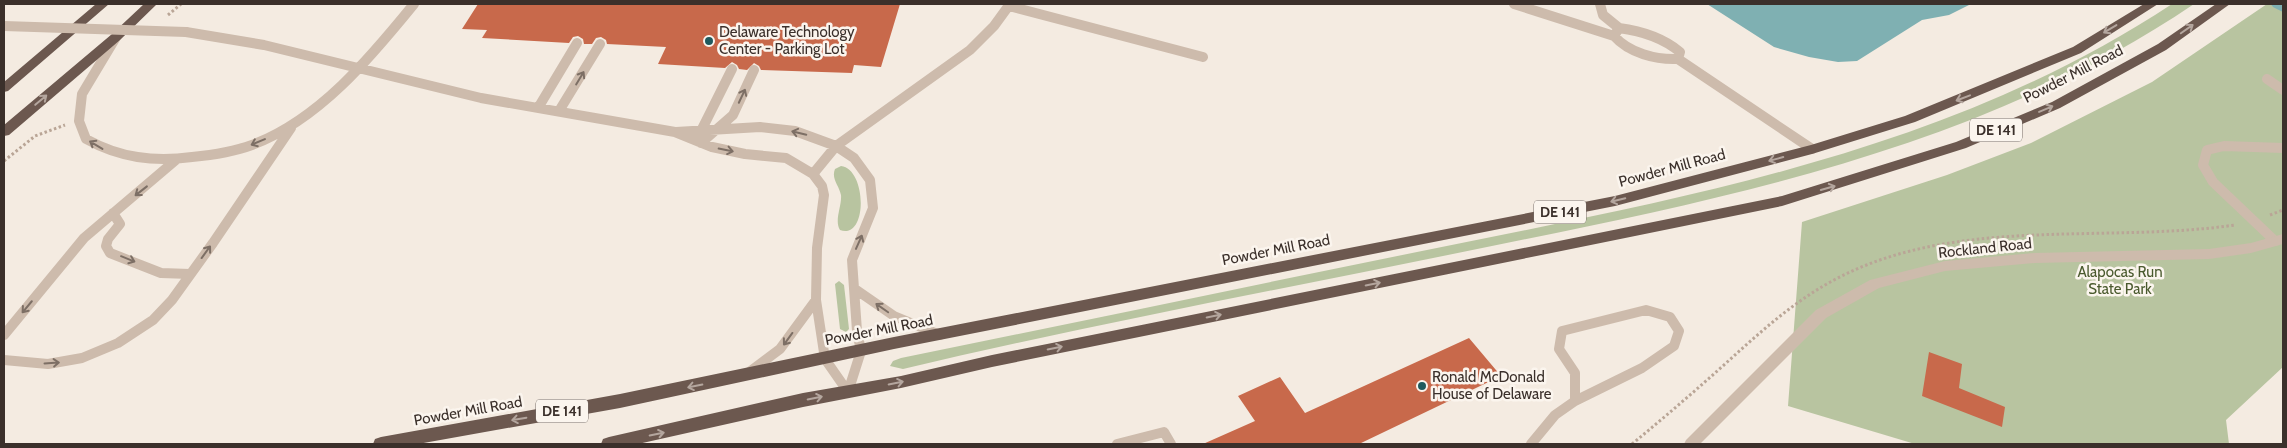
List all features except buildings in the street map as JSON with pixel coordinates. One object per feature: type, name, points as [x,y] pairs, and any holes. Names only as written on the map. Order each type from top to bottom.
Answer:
[{"type":"highway","points":[[4,88],[103,4]]},
{"type":"highway","points":[[4,132],[116,37],[151,4]]},
{"type":"highway","name":"Powder Mill Road","points":[[381,444],[743,376],[861,350],[1616,201],[1812,149],[1910,119],[2077,50],[2152,4]]},
{"type":"highway","name":"Powder Mill Road","points":[[609,444],[848,392],[1782,201],[1879,173],[1961,145],[2056,105],[2154,52],[2224,4]]},
{"type":"street","name":"Rockland Road","points":[[1691,444],[1821,314],[1875,284],[1945,266],[2035,258],[2208,254],[2231,252],[2279,240]]},
{"type":"lane","points":[[116,37],[82,94],[79,120],[86,139],[119,156],[177,159],[238,150],[261,141],[299,118],[358,68],[386,40],[414,4]]},
{"type":"lane","points":[[1514,4],[1617,32],[1633,29],[1669,42],[1680,52],[1678,59]]},
{"type":"lane","points":[[1600,4],[1603,14],[1617,32],[1619,44],[1663,61],[1678,59],[1812,149]]},
{"type":"lane","points":[[813,174],[836,146],[970,50],[994,26],[1009,5],[1203,57]]},
{"type":"lane","points":[[4,26],[186,32],[264,45],[481,98],[675,132],[701,143],[745,154],[786,158],[813,174],[822,186],[824,195],[817,248],[816,300],[825,359],[848,392]]},
{"type":"lane","points":[[538,108],[577,43]]},
{"type":"lane","points":[[559,111],[600,44]]},
{"type":"lane","points":[[701,143],[702,129],[732,69]]},
{"type":"lane","points":[[701,143],[733,115],[754,70]]},
{"type":"lane","points":[[2267,79],[2283,90]]},
{"type":"lane","points":[[4,360],[48,364],[82,358],[99,352],[135,333],[153,320],[172,300],[252,188],[278,145],[299,118]]},
{"type":"lane","points":[[675,132],[760,127],[794,131],[836,146],[854,158],[870,180],[873,208],[852,260],[857,331],[861,350],[848,392]]},
{"type":"lane","points":[[2279,240],[2213,182],[2203,165],[2207,150],[2224,146],[2283,148]]},
{"type":"lane","points":[[4,335],[84,238],[159,177],[177,159]]},
{"type":"lane","points":[[113,213],[120,224],[108,239],[106,246],[110,253],[161,273],[190,274]]},
{"type":"lane","points":[[855,289],[894,316],[942,335]]},
{"type":"lane","points":[[743,376],[780,350],[816,300]]},
{"type":"lane","points":[[1530,444],[1555,415],[1576,400],[1642,368],[1674,346],[1679,331],[1670,317],[1646,310],[1562,330],[1559,349],[1575,374],[1576,400]]},
{"type":"lane","points":[[1117,444],[1164,432],[1171,444]]},
{"type":"path","points":[[167,16],[181,4]]},
{"type":"path","points":[[4,161],[35,136],[79,120]]},
{"type":"green space","points":[[2172,4],[2194,4],[2113,53],[2029,95],[1942,131],[1854,160],[1763,186],[1579,228],[1122,321],[903,369],[890,366],[893,361],[901,358],[1613,212],[1711,190],[1808,164],[1903,134],[1996,98],[2086,55]]},
{"type":"green space","name":"Alapocas Run State Park","points":[[2267,4],[2283,4],[2283,367],[2226,420],[2229,444],[1915,444],[1788,406],[1802,222],[1947,175],[2031,143],[2152,82]]},
{"type":"green space","points":[[841,166],[850,170],[856,179],[861,203],[856,225],[849,230],[840,230],[838,226],[841,195],[834,173],[835,169]]},
{"type":"green space","points":[[839,281],[844,285],[849,329],[846,332],[840,329],[835,284]]},
{"type":"water","points":[[1707,4],[1971,4],[1949,15],[1922,20],[1857,61],[1838,62],[1809,57],[1774,47]]},
{"type":"waterway","points":[[2275,4],[2283,8]]},
{"type":"place","name":"Delaware Technology Center - Parking Lot","points":[[709,41]]},
{"type":"place","name":"Ronald McDonald House of Delaware","points":[[1422,386]]}]
